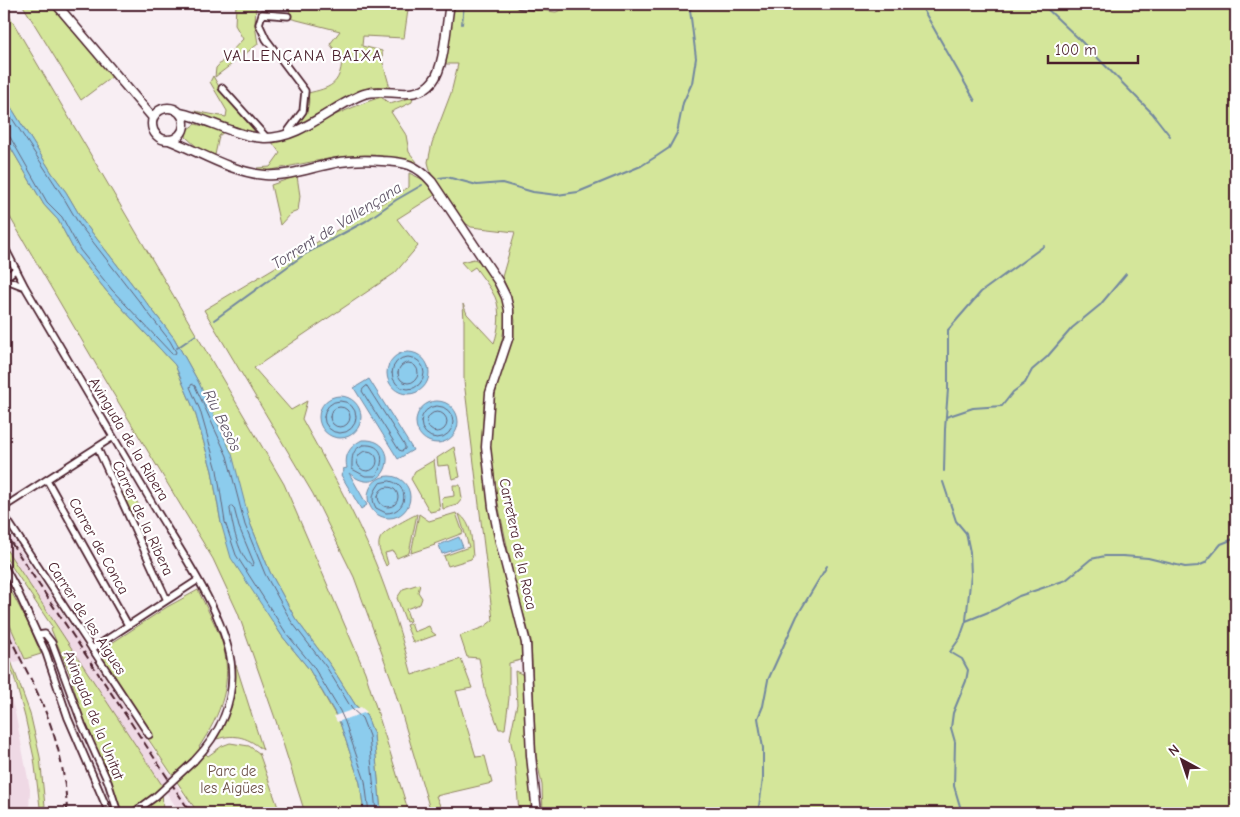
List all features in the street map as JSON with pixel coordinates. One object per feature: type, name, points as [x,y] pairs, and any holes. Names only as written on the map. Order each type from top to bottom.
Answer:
[{"type":"street","points":[[56,4],[153,118]]},
{"type":"street","points":[[138,100],[160,110],[170,108],[250,136],[267,138],[286,134],[364,94],[378,92],[413,93],[426,88],[438,72],[450,4]]},
{"type":"street","points":[[520,4],[549,4]]},
{"type":"street","points":[[286,134],[303,111],[305,91],[266,39],[258,24],[262,14],[288,16]]},
{"type":"street","points":[[222,88],[267,138]]},
{"type":"street","points":[[160,110],[153,118],[154,132],[158,137],[186,146]]},
{"type":"street","points":[[169,140],[180,135],[184,124],[180,113]]},
{"type":"street","points":[[184,124],[199,119]]},
{"type":"street","points":[[180,135],[186,146]]},
{"type":"street","name":"Carretera de la Roca","points":[[186,146],[193,151],[239,169],[263,174],[279,175],[357,160],[392,161],[412,165],[432,182],[502,287],[510,310],[509,336],[490,393],[486,447],[500,542],[526,644],[537,813]]},
{"type":"street","name":"Avinguda de la Ribera","points":[[4,246],[25,287],[198,580],[209,601],[228,648],[232,679],[227,707],[215,736],[194,761],[155,797],[133,813]]},
{"type":"street","points":[[4,277],[16,269]]},
{"type":"street","points":[[4,277],[25,287]]},
{"type":"street","points":[[4,507],[113,437]]},
{"type":"street","name":"Carrer de la Ribera","points":[[97,447],[167,600]]},
{"type":"street","name":"Carrer de Conca","points":[[47,480],[128,625]]},
{"type":"street","name":"Carrer de les Aigues","points":[[4,515],[149,735]]},
{"type":"street","name":"Avinguda de la Unitat","points":[[4,566],[49,660],[68,718],[108,811]]},
{"type":"street","points":[[92,649],[198,580]]},
{"type":"street","name":"Avinguda de la Unitat","points":[[38,635],[45,634],[52,643],[82,724],[108,782],[118,813]]},
{"type":"shaded area","points":[[4,526],[195,813],[180,813],[4,547]]},
{"type":"shaded area","points":[[4,612],[25,659],[12,663],[4,642]]},
{"type":"shaded area","points":[[4,678],[15,712],[30,789],[29,813],[4,813]]},
{"type":"green space","points":[[22,4],[50,4],[113,76],[81,100]]},
{"type":"green space","points":[[236,4],[256,4],[255,25],[258,44],[215,77],[216,68],[243,39],[235,25]]},
{"type":"green space","points":[[290,4],[435,4],[434,7],[412,8],[408,10],[404,38],[363,36],[362,46],[382,51],[383,63],[390,88],[372,87],[337,103],[295,126],[306,112],[309,103],[308,93],[332,84],[339,75],[342,60],[330,44],[340,31],[289,18]]},
{"type":"green space","points":[[454,4],[499,4],[556,12],[575,4],[1236,4],[1236,813],[543,813],[542,785],[536,756],[531,640],[515,583],[496,494],[490,445],[493,406],[499,376],[511,343],[515,321],[511,297],[502,277],[515,232],[471,227],[464,222],[431,174],[428,162],[432,143],[451,93],[458,64],[445,64]]},
{"type":"green space","points":[[4,7],[284,484],[365,672],[409,813],[381,813],[374,735],[366,714],[356,706],[331,666],[295,618],[270,572],[199,383],[174,338],[83,221],[4,96]]},
{"type":"green space","points":[[213,76],[222,92],[256,133],[197,115],[194,111],[226,117],[227,111],[210,82]]},
{"type":"green space","points":[[381,97],[390,104],[413,97],[412,102],[391,112],[406,135],[409,152],[417,162],[386,156],[356,155],[261,172],[257,168],[270,167],[280,153],[272,142]]},
{"type":"green space","points":[[195,124],[225,131],[219,136],[215,155],[199,149],[186,137],[188,129]]},
{"type":"green space","points":[[4,136],[44,205],[58,220],[75,252],[108,293],[175,365],[195,412],[212,471],[221,523],[260,600],[282,636],[309,669],[340,723],[360,783],[364,813],[305,813],[276,721],[238,613],[213,559],[4,207]]},
{"type":"green space","points":[[409,173],[424,180],[435,195],[397,219],[418,246],[395,273],[254,368],[291,410],[307,401],[302,419],[341,490],[367,544],[391,604],[412,675],[461,659],[472,688],[456,691],[476,757],[485,756],[492,783],[436,796],[443,813],[431,813],[392,681],[354,577],[313,494],[204,310],[409,187]]},
{"type":"green space","points":[[297,176],[300,196],[298,211],[290,214],[280,225],[271,185]]},
{"type":"green space","points":[[474,259],[484,266],[500,290],[505,316],[501,342],[485,397],[483,452],[490,510],[523,653],[521,660],[509,663],[509,698],[505,729],[499,729],[486,694],[479,658],[467,657],[460,636],[484,627],[493,620],[464,381],[463,304],[467,314],[494,343],[499,314],[497,302],[491,289],[475,267],[469,271],[461,262]]},
{"type":"green space","points":[[454,447],[460,477],[452,479],[449,465],[438,466],[437,458]]},
{"type":"green space","points":[[434,460],[440,510],[430,512],[411,479],[415,471]]},
{"type":"green space","points":[[453,485],[460,485],[462,499],[457,505],[443,509],[442,498],[454,496]]},
{"type":"green space","points":[[129,490],[141,508],[140,513],[131,517],[121,494]]},
{"type":"green space","points":[[456,513],[463,533],[411,553],[419,514],[429,521]]},
{"type":"green space","points":[[417,514],[409,553],[397,558],[393,551],[385,553],[388,564],[386,566],[379,549],[380,539],[391,529]]},
{"type":"green space","points":[[459,514],[464,518],[469,527],[473,556],[471,559],[448,566],[444,556],[469,547]]},
{"type":"green space","points":[[4,546],[162,785],[163,813],[122,813],[81,711],[69,672],[51,629],[53,628],[4,555]]},
{"type":"green space","points":[[4,578],[29,625],[41,654],[25,659],[4,612]]},
{"type":"green space","points":[[419,584],[418,592],[422,598],[420,604],[406,609],[410,621],[406,622],[397,598],[403,589]]},
{"type":"green space","name":"Parc de les Aigües","points":[[198,590],[222,642],[227,671],[226,684],[219,710],[199,747],[208,756],[230,743],[249,746],[259,753],[280,813],[198,813],[130,712],[136,711],[98,652],[167,607]]},
{"type":"green space","points":[[411,623],[414,632],[429,626],[436,635],[413,642],[406,625]]},
{"type":"green space","points":[[4,642],[30,713],[40,757],[45,806],[40,807],[34,758],[14,676],[4,653]]},
{"type":"green space","points":[[236,665],[263,750],[253,742],[242,738],[230,736],[217,739],[231,704]]},
{"type":"green space","points":[[515,671],[522,674],[525,682],[534,813],[519,813],[515,762],[510,738],[517,704]]},
{"type":"water","points":[[4,96],[83,221],[174,338],[199,383],[232,454],[250,523],[270,572],[295,618],[331,666],[356,706],[366,714],[374,735],[381,813],[364,813],[360,783],[335,713],[309,669],[282,636],[231,558],[221,523],[212,471],[195,412],[175,365],[108,293],[75,252],[58,220],[44,205],[4,136]]},
{"type":"water","points":[[408,352],[423,358],[429,373],[423,388],[408,394],[393,388],[387,373],[393,358]]},
{"type":"water","points":[[369,379],[413,450],[398,459],[354,388]]},
{"type":"water","points":[[340,396],[355,402],[361,417],[355,432],[340,438],[325,432],[319,417],[325,402]]},
{"type":"water","points":[[437,401],[452,407],[458,422],[452,437],[437,443],[422,437],[416,422],[422,407]]},
{"type":"water","points":[[362,440],[376,442],[384,448],[387,457],[386,467],[381,475],[373,480],[362,480],[349,473],[367,505],[361,509],[341,475],[344,471],[343,469],[347,468],[346,459],[349,451]]},
{"type":"water","points":[[389,476],[404,482],[410,497],[404,512],[389,518],[374,512],[368,497],[374,482]]},
{"type":"water","points":[[459,537],[463,547],[442,554],[439,545]]},
{"type":"pier","points":[[361,707],[367,712],[337,722],[334,716]]},
{"type":"waterway","points":[[462,24],[464,4]]},
{"type":"waterway","name":"Torrent de Vallençana","points":[[439,178],[447,177],[477,185],[502,183],[533,192],[557,195],[578,192],[641,166],[669,148],[677,133],[683,103],[692,83],[696,58],[690,10],[693,4]]},
{"type":"waterway","points":[[920,4],[975,101]]},
{"type":"waterway","points":[[1042,4],[1152,113],[1170,136]]},
{"type":"waterway","points":[[1234,4],[1236,15]]},
{"type":"waterway","name":"Torrent de Vallençana","points":[[214,320],[305,254],[366,221],[422,185]]},
{"type":"waterway","points":[[944,471],[948,389],[948,330],[981,292],[1044,246]]},
{"type":"waterway","points":[[946,417],[973,408],[1002,406],[1013,392],[1025,383],[1032,370],[1047,357],[1072,328],[1100,305],[1126,274]]},
{"type":"waterway","name":"Torrent de Vallençana","points":[[177,348],[196,335]]},
{"type":"waterway","points":[[943,482],[956,521],[966,533],[970,552],[971,575],[966,620]]},
{"type":"waterway","points":[[962,813],[954,786],[955,742],[951,728],[953,713],[966,681],[968,670],[962,659],[950,652],[960,638],[966,621],[996,609],[1019,596],[1066,580],[1091,559],[1105,556],[1123,556],[1148,558],[1185,567],[1198,566],[1205,563],[1221,544],[1236,538]]},
{"type":"waterway","points":[[758,813],[763,779],[763,748],[758,718],[763,706],[768,680],[797,616],[827,566]]},
{"type":"railway","points":[[4,532],[191,813]]},
{"type":"railway","points":[[4,624],[37,691],[52,728],[63,770],[67,813]]},
{"type":"district","name":"VALLENÇANA BAIXA","points":[[303,55]]},
{"type":"water label","name":"Riu Besòs","points":[[223,420]]}]
